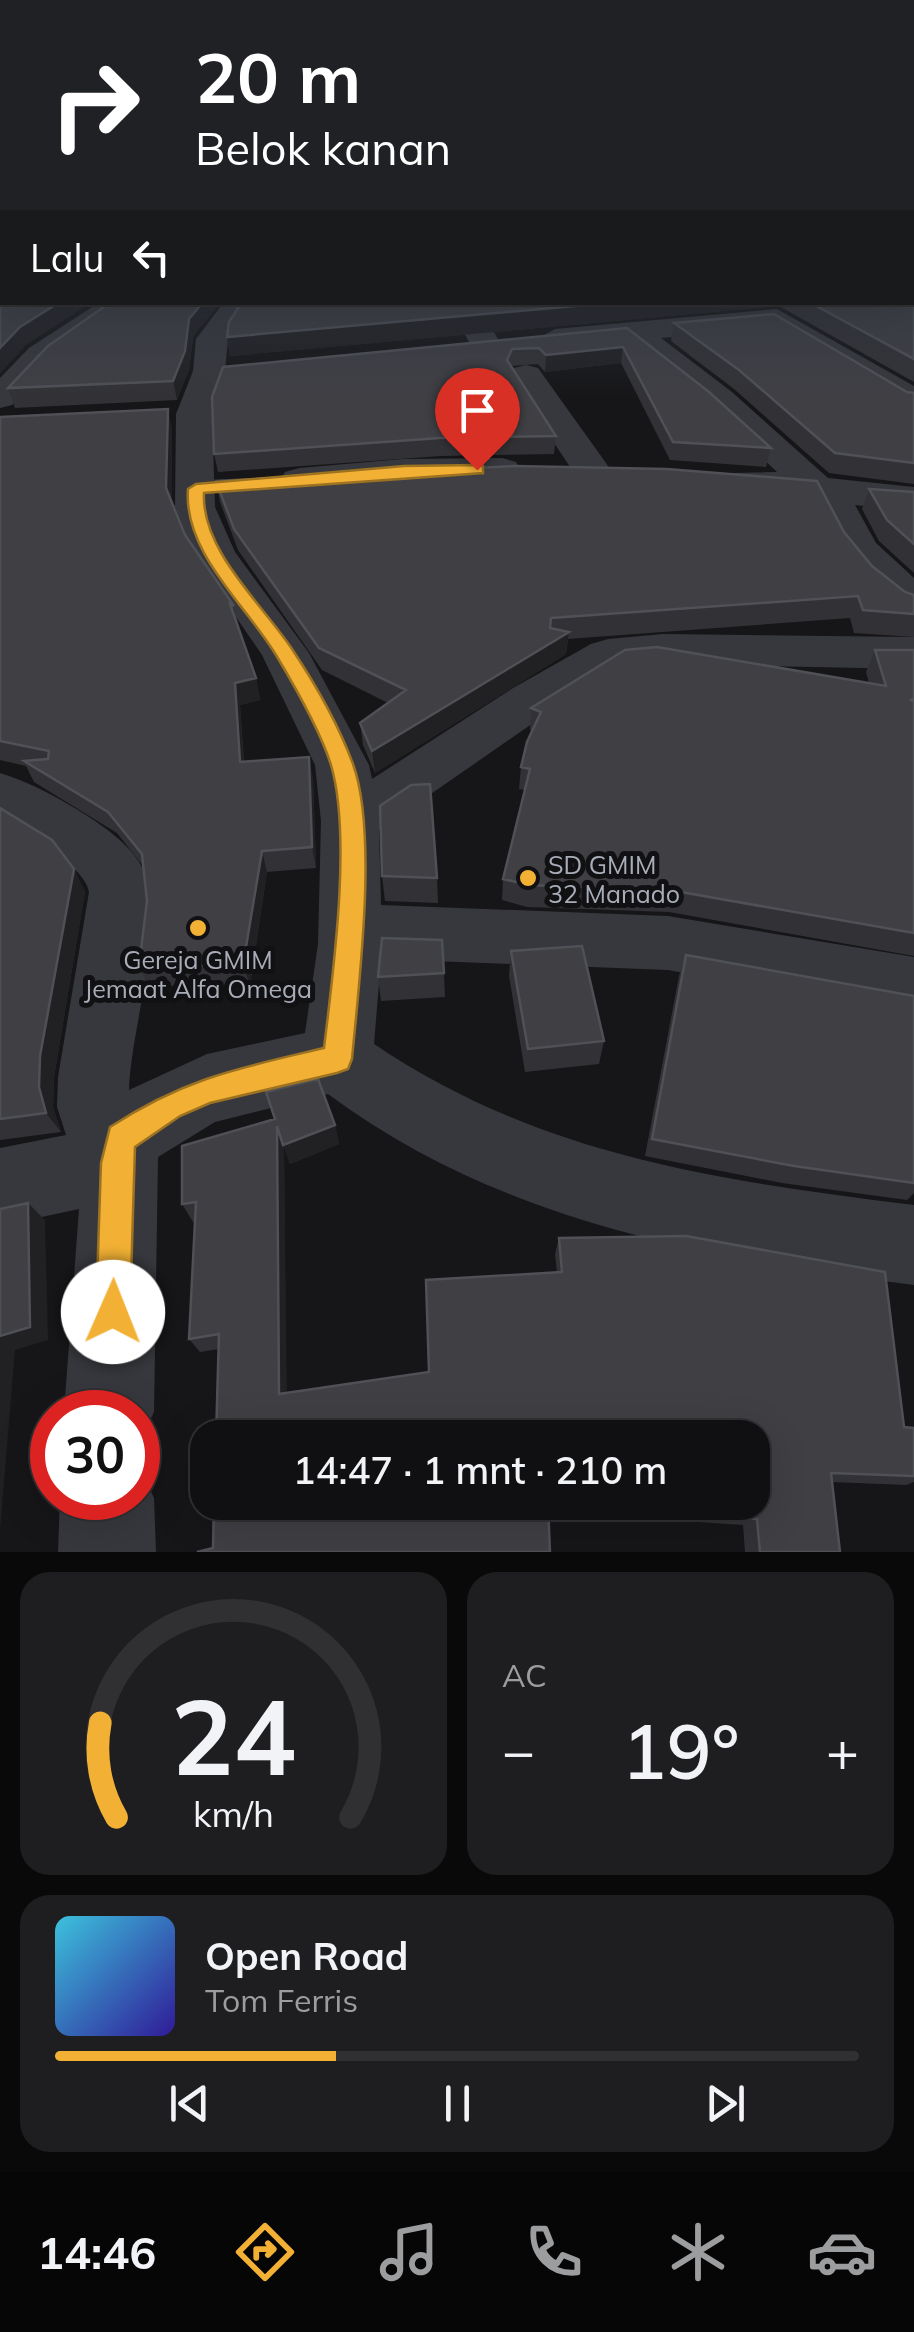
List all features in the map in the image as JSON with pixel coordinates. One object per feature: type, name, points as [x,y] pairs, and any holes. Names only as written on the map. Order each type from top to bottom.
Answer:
[{"type":"street","points":[[7,414],[40,355],[116,305]]},
{"type":"street","points":[[228,486],[186,401],[212,339],[237,305]]},
{"type":"street","points":[[463,305],[485,344]]},
{"type":"street","points":[[447,348],[776,318],[914,401]]},
{"type":"street","points":[[631,330],[730,408],[822,489],[861,552],[914,603]]},
{"type":"street","points":[[186,401],[244,368]]},
{"type":"street","points":[[337,1059],[350,931],[350,821],[342,765],[285,654],[214,554],[195,507],[228,486],[404,471],[578,471],[526,375]]},
{"type":"street","points":[[704,476],[914,499]]},
{"type":"street","points":[[350,821],[531,700],[608,655],[663,649],[914,654]]},
{"type":"street","points":[[0,794],[108,864],[120,882],[116,939],[92,1088],[93,1118],[104,1137],[119,1150]]},
{"type":"street","points":[[350,931],[668,944],[914,986]]},
{"type":"street","points":[[0,1187],[119,1150],[196,1093],[337,1059]]},
{"type":"street","points":[[337,1059],[388,1100],[468,1144],[597,1189],[762,1226],[914,1245]]},
{"type":"street","points":[[109,1390],[119,1150]]},
{"type":"street","points":[[107,1520],[108,1552]]},
{"type":"building","points":[[0,305],[55,305],[20,327],[0,348]]},
{"type":"building","points":[[107,305],[201,305],[189,319],[185,351],[173,381],[8,388],[48,346]]},
{"type":"building","points":[[240,305],[587,305],[227,337],[229,322]]},
{"type":"building","points":[[815,305],[914,305],[914,359]]},
{"type":"building","points":[[774,314],[914,393],[914,463],[835,453],[739,370],[674,323]]},
{"type":"building","points":[[627,328],[709,392],[771,448],[673,442],[623,347],[546,355],[539,348],[512,349],[507,360],[556,436],[440,438],[214,454],[212,397],[223,367]]},
{"type":"building","points":[[168,409],[166,488],[185,535],[234,606],[230,604],[256,678],[235,683],[240,762],[309,757],[312,847],[262,851],[243,965],[139,966],[147,901],[142,854],[108,812],[24,761],[48,759],[49,751],[0,741],[0,417]]},
{"type":"building","points":[[515,466],[667,469],[817,481],[844,532],[872,566],[914,595],[914,614],[863,610],[858,596],[551,618],[550,628],[569,632],[372,751],[360,723],[406,690],[319,648],[234,529],[216,481]]},
{"type":"building","points":[[869,489],[914,492],[914,544],[887,520]]},
{"type":"building","points":[[657,647],[886,686],[875,650],[914,650],[914,699],[910,700],[914,701],[914,933],[675,891],[529,885],[503,879],[530,769],[521,767],[541,712],[531,708],[625,650]]},
{"type":"building","points":[[430,784],[437,878],[382,876],[380,806],[411,785]]},
{"type":"building","points":[[0,808],[52,840],[74,869],[40,1056],[39,1087],[46,1113],[0,1119]]},
{"type":"building","points":[[382,938],[442,940],[444,973],[378,977]]},
{"type":"building","points":[[582,946],[604,1041],[528,1049],[511,951]]},
{"type":"building","points":[[686,955],[914,996],[914,1183],[794,1166],[652,1139]]},
{"type":"building","points":[[318,1079],[335,1125],[283,1145],[277,1126],[279,1394],[429,1372],[426,1280],[562,1272],[559,1238],[686,1236],[885,1272],[904,1427],[914,1428],[914,1476],[831,1473],[840,1552],[760,1552],[757,1520],[770,1520],[770,1420],[217,1420],[219,1334],[189,1339],[196,1202],[182,1204],[182,1146],[275,1119],[266,1092]]},
{"type":"building","points":[[28,1203],[30,1327],[0,1336],[0,1209]]},
{"type":"building","points":[[214,1520],[549,1520],[550,1552],[197,1552],[213,1548]]},
{"type":"place","name":"SD GMIM 32 Manado","points":[[528,878]]},
{"type":"place","name":"Gereja GMIM Jemaat Alfa Omega","points":[[198,928]]},
{"type":"route","points":[[113,1312],[116,1163],[121,1138],[169,1106],[208,1089],[337,1059],[350,944],[350,821],[342,765],[285,654],[214,554],[195,507],[196,489],[404,471],[477,470]]}]
